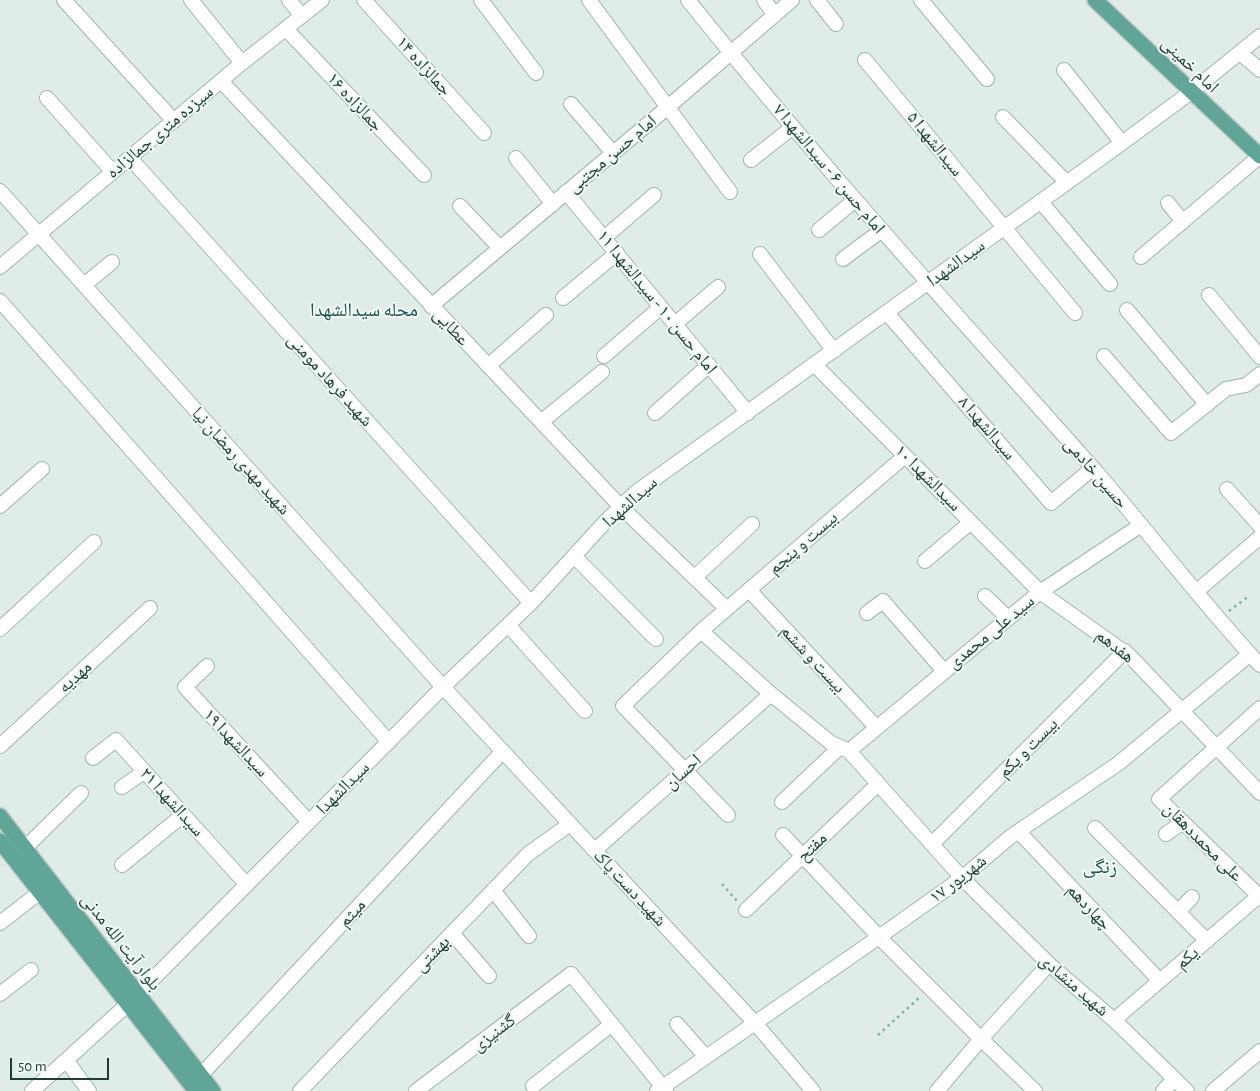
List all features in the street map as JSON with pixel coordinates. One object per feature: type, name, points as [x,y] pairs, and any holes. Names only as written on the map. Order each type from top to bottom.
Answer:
[{"type":"main road","name":"امام خمینی","points":[[1095,0],[1260,156]]},
{"type":"main road","name":"بلوار آیت الله مدنی","points":[[0,816],[133,999],[196,1091]]},
{"type":"main road","name":"بلوار آیت الله مدنی","points":[[0,841],[40,892],[213,1091]]},
{"type":"street","points":[[64,0],[174,121]]},
{"type":"street","points":[[191,0],[242,63]]},
{"type":"street","points":[[289,0],[302,16]]},
{"type":"street","name":"سیزده متری جمالزاده","points":[[0,267],[242,63],[322,0]]},
{"type":"street","name":"جمالزاده ۱۴","points":[[364,0],[484,133]]},
{"type":"street","points":[[481,0],[536,73]]},
{"type":"street","points":[[589,0],[730,192]]},
{"type":"street","name":"امام حسن ۶ - سیدالشهدا ۷","points":[[688,0],[730,53],[928,284]]},
{"type":"street","points":[[764,0],[775,15]]},
{"type":"street","name":"امام حسن مجتبی","points":[[431,306],[792,0]]},
{"type":"street","points":[[817,0],[836,24]]},
{"type":"street","points":[[921,0],[987,79]]},
{"type":"street","name":"جمالزاده ۱۶","points":[[286,29],[424,175]]},
{"type":"street","name":"سیدالشهدا","points":[[32,1091],[133,999],[443,687],[531,603],[635,494],[1122,143],[1191,92],[1260,36]]},
{"type":"street","points":[[1240,53],[1260,70]]},
{"type":"street","name":"سیدالشهدا ۵","points":[[865,60],[1075,313]]},
{"type":"street","points":[[1064,70],[1122,143]]},
{"type":"street","name":"عطایی","points":[[221,81],[621,507],[727,609]]},
{"type":"street","points":[[47,98],[113,172]]},
{"type":"street","points":[[571,104],[613,153]]},
{"type":"street","points":[[1003,117],[1067,183]]},
{"type":"street","points":[[751,160],[793,127]]},
{"type":"street","points":[[1141,258],[1260,156]]},
{"type":"street","name":"شهید فرهاد مومنی","points":[[130,158],[531,603]]},
{"type":"street","points":[[516,158],[552,204]]},
{"type":"street","name":"شهید مهدی رمضان نیا","points":[[0,191],[443,687]]},
{"type":"street","name":"امام حسن ۱۰ - سیدالشهدا ۱۱","points":[[566,192],[748,413]]},
{"type":"street","points":[[604,238],[654,195]]},
{"type":"street","points":[[819,230],[855,200]]},
{"type":"street","points":[[1041,202],[1110,284]]},
{"type":"street","points":[[1168,203],[1183,222]]},
{"type":"street","points":[[460,206],[500,248]]},
{"type":"street","points":[[843,259],[882,230]]},
{"type":"street","points":[[563,298],[617,253]]},
{"type":"street","points":[[760,254],[834,351]]},
{"type":"street","points":[[84,285],[112,262]]},
{"type":"street","name":"حسین خادمی","points":[[928,284],[1093,468],[1260,665]]},
{"type":"street","points":[[675,324],[718,287]]},
{"type":"street","points":[[1209,295],[1260,357]]},
{"type":"street","points":[[0,301],[389,742]]},
{"type":"street","points":[[604,356],[661,307]]},
{"type":"street","points":[[1127,310],[1207,405]]},
{"type":"street","name":"سیدالشهدا ۸","points":[[887,313],[1052,503],[1093,468]]},
{"type":"street","points":[[488,366],[546,315]]},
{"type":"street","points":[[1104,356],[1171,433],[1226,389],[1246,386],[1260,374]]},
{"type":"street","points":[[655,413],[709,365]]},
{"type":"street","name":"سیدالشهدا ۱۰","points":[[815,365],[1040,592]]},
{"type":"street","points":[[541,422],[602,372]]},
{"type":"street","name":"بیست و پنجم","points":[[685,770],[623,706],[702,631],[906,456]]},
{"type":"street","points":[[0,506],[42,469]]},
{"type":"street","points":[[1227,490],[1260,526]]},
{"type":"street","points":[[925,561],[971,522]]},
{"type":"street","points":[[695,577],[752,524]]},
{"type":"street","name":"سید علی محمدی","points":[[782,802],[844,749],[877,728],[1040,592],[1141,524]]},
{"type":"street","points":[[1197,591],[1260,537]]},
{"type":"street","points":[[0,629],[94,542]]},
{"type":"street","points":[[574,556],[656,640]]},
{"type":"street","name":"بیست و ششم","points":[[749,590],[877,728]]},
{"type":"street","name":"هفدهم","points":[[1040,592],[1125,652],[1260,793]]},
{"type":"street","points":[[985,596],[1008,618]]},
{"type":"street","points":[[867,613],[883,601],[944,671]]},
{"type":"street","name":"مهدیه","points":[[0,746],[150,608]]},
{"type":"street","points":[[508,625],[585,711]]},
{"type":"street","name":"شهید منشادی","points":[[702,631],[771,694],[831,744],[844,749],[962,878],[1049,964],[1114,1020],[1187,1091]]},
{"type":"street","name":"بیست و یکم","points":[[932,844],[1125,652]]},
{"type":"street","name":"۱۷ شهریور","points":[[662,1090],[706,1057],[962,878],[1010,837],[1119,763],[1250,654]]},
{"type":"street","name":"سیدالشهدا ۱۹","points":[[207,666],[185,687],[309,822]]},
{"type":"street","name":"شهید دست پاک","points":[[443,687],[756,1023],[813,1091]]},
{"type":"street","name":"احسان","points":[[595,850],[771,694]]},
{"type":"street","points":[[1216,747],[1260,708]]},
{"type":"street","name":"سیدالشهدا ۲۱","points":[[93,758],[116,740],[183,816],[247,884]]},
{"type":"street","name":"علی محمددهقان","points":[[1216,747],[1159,799],[1259,896]]},
{"type":"street","name":"میثم","points":[[200,1075],[503,751]]},
{"type":"street","points":[[685,770],[728,815]]},
{"type":"street","points":[[122,787],[144,772]]},
{"type":"street","name":"مفتح","points":[[746,910],[878,784]]},
{"type":"street","points":[[25,848],[81,792]]},
{"type":"street","points":[[122,864],[183,816]]},
{"type":"street","points":[[1166,834],[1183,822]]},
{"type":"street","name":"بهشتی","points":[[300,1091],[528,854],[570,824]]},
{"type":"street","points":[[1095,828],[1207,941]]},
{"type":"street","name":"چهاردهم","points":[[1019,832],[1160,981]]},
{"type":"street","points":[[783,836],[879,937],[1035,1091]]},
{"type":"street","points":[[493,890],[529,936]]},
{"type":"street","points":[[0,923],[40,892]]},
{"type":"street","name":"یکم","points":[[1114,1020],[1259,896]]},
{"type":"street","points":[[1178,912],[1192,897]]},
{"type":"street","points":[[452,933],[489,976]]},
{"type":"street","points":[[937,1091],[1049,964]]},
{"type":"street","points":[[0,994],[31,970]]},
{"type":"street","name":"گشنیزی","points":[[416,1091],[571,974],[612,1024]]},
{"type":"street","points":[[532,1086],[612,1024],[662,1090]]},
{"type":"street","points":[[678,1024],[706,1057]]},
{"type":"street","points":[[1212,1091],[1260,1051]]},
{"type":"street","points":[[66,1060],[89,1091]]},
{"type":"street","points":[[1163,1091],[1175,1079]]},
{"type":"path","points":[[1220,619],[1248,596]]},
{"type":"path","points":[[722,884],[746,910]]},
{"type":"path","points":[[878,1035],[930,988]]},
{"type":"district","name":"محله سیدالشهدا","points":[[364,310]]},
{"type":"district","name":"زنگی","points":[[1100,867]]}]
